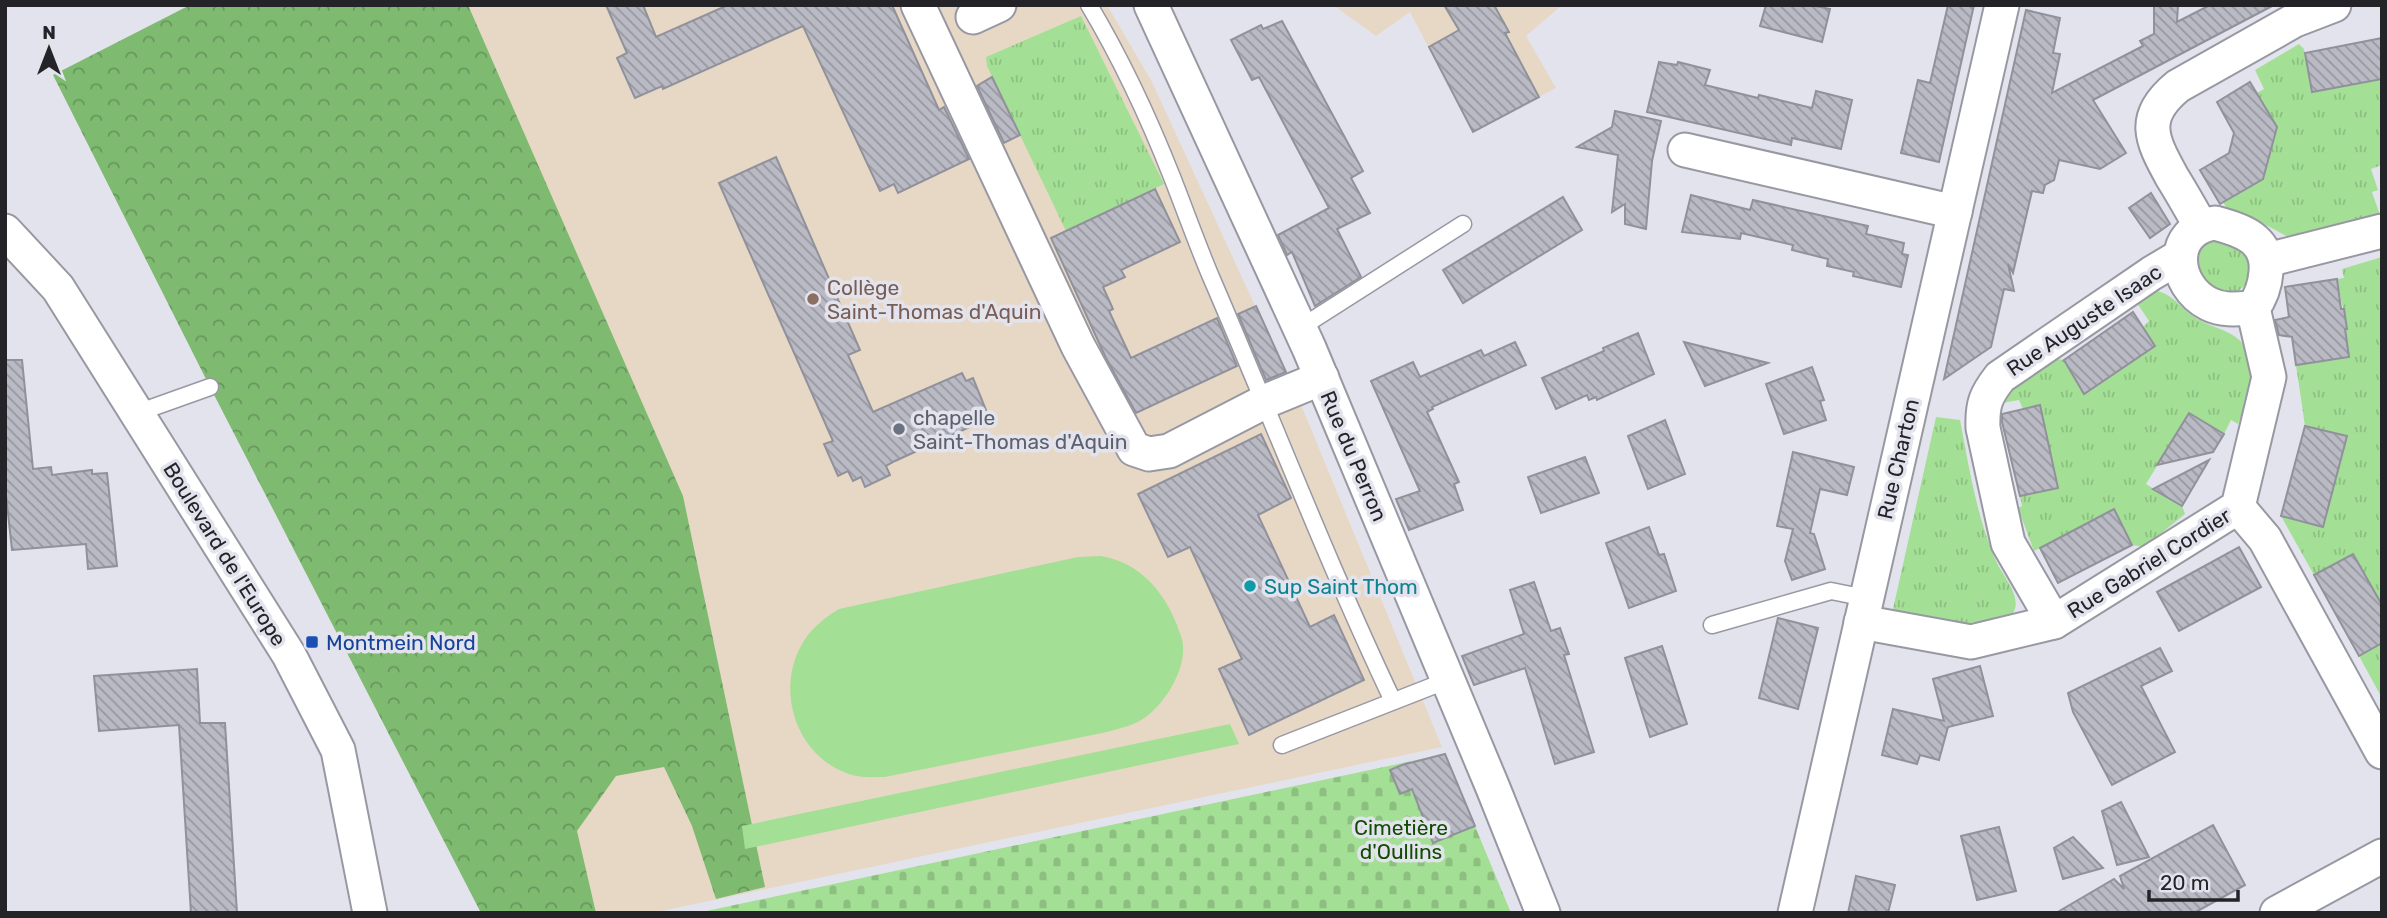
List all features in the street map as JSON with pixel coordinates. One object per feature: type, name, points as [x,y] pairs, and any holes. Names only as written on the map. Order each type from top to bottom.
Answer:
[{"type":"street","points":[[918,5],[966,22],[1078,346],[1134,449],[1149,454],[1169,451],[1266,401],[1322,378]]},
{"type":"street","name":"Rue du Perron","points":[[1152,5],[1322,378],[1543,913]]},
{"type":"street","name":"Rue Charton","points":[[1795,913],[2002,5]]},
{"type":"street","points":[[2200,225],[2155,146],[2152,129],[2156,111],[2164,97],[2178,86],[2295,20],[2334,5]]},
{"type":"street","points":[[1685,150],[1955,212]]},
{"type":"street","points":[[2215,223],[2249,235],[2262,248],[2267,260],[2261,297],[2253,309],[2228,309],[2208,304],[2192,290],[2179,257],[2190,235],[2200,225],[2215,223]]},
{"type":"street","name":"Boulevard de l'Europe","points":[[5,231],[58,288],[289,655],[338,750],[370,913]]},
{"type":"street","points":[[2267,260],[2382,231]]},
{"type":"street","name":"Rue Auguste Isaac","points":[[2054,622],[2008,543],[1983,428],[1982,408],[2000,377],[2179,257]]},
{"type":"street","name":"Rue Gabriel Cordier","points":[[1863,610],[1971,642],[2054,622],[2238,507],[2269,377],[2253,309]]},
{"type":"street","points":[[2238,507],[2265,539],[2382,751]]},
{"type":"street","points":[[2277,913],[2382,856]]},
{"type":"lane","points":[[1089,5],[1171,174],[1211,278],[1266,401],[1351,613],[1393,701]]},
{"type":"lane","points":[[1300,328],[1463,224]]},
{"type":"lane","points":[[137,413],[210,387]]},
{"type":"lane","points":[[1712,625],[1831,591],[1863,610]]},
{"type":"lane","points":[[1282,746],[1448,680]]},
{"type":"shaded area","points":[[190,5],[1107,5],[1152,82],[1304,412],[1442,747],[652,913],[482,913]]},
{"type":"shaded area","points":[[1333,5],[1562,5],[1526,36],[1556,88],[1473,132],[1410,12],[1376,36]]},
{"type":"green space","points":[[190,5],[468,5],[683,496],[765,887],[716,899],[692,826],[664,767],[616,776],[577,831],[596,913],[481,913],[53,75]]},
{"type":"green space","points":[[1081,16],[1164,184],[1066,231],[987,66],[986,57]]},
{"type":"green space","points":[[2299,44],[2304,49],[2312,92],[2382,79],[2382,165],[2371,169],[2378,190],[2372,192],[2380,215],[2295,241],[2268,226],[2231,216],[2223,202],[2263,179],[2277,127],[2257,93],[2264,89],[2255,70]]},
{"type":"green space","points":[[2222,239],[2241,246],[2251,262],[2248,281],[2236,293],[2224,294],[2202,281],[2194,258],[2205,242]]},
{"type":"green space","points":[[2382,257],[2382,605],[2353,554],[2314,575],[2281,516],[2323,527],[2346,437],[2305,426],[2296,365],[2347,329],[2337,279],[2344,278],[2342,269]]},
{"type":"green space","points":[[2153,291],[2170,296],[2188,313],[2232,335],[2245,346],[2251,367],[2251,379],[2238,424],[2231,420],[2224,434],[2189,413],[2146,484],[2182,506],[2185,514],[2144,547],[2132,545],[2114,509],[2034,551],[2018,508],[2022,506],[2020,496],[2058,487],[2040,406],[2023,409],[2019,400],[1996,404],[2055,359],[2064,360],[2084,393],[2155,346],[2143,327],[2149,321],[2137,303]]},
{"type":"green space","points":[[1936,417],[1960,420],[1984,529],[1997,563],[2015,597],[2016,604],[2010,617],[1964,624],[1906,615],[1893,609]]},
{"type":"green space","points":[[1101,556],[1127,565],[1148,580],[1165,600],[1182,641],[1181,665],[1173,685],[1161,703],[1143,719],[1107,732],[885,777],[856,776],[833,767],[805,740],[791,704],[790,684],[794,665],[808,635],[822,620],[839,609],[1078,557]]},
{"type":"green space","points":[[2382,643],[2382,698],[2359,656]]},
{"type":"green space","points":[[1230,724],[1239,744],[745,849],[742,826]]},
{"type":"green space","name":"Cimetière d'Oullins","points":[[1445,754],[1511,913],[697,913]]},
{"type":"building","points":[[606,5],[643,5],[656,37],[728,5],[892,5],[939,110],[944,107],[969,159],[898,193],[894,184],[880,191],[803,26],[663,89],[662,86],[635,98],[617,58],[627,53]]},
{"type":"building","points":[[1444,5],[1494,5],[1509,32],[1505,33],[1539,97],[1473,132],[1429,47],[1459,30]]},
{"type":"building","points":[[1766,5],[1811,5],[1830,9],[1822,42],[1760,26]]},
{"type":"building","points":[[1948,5],[1974,5],[1939,162],[1901,153],[1918,80],[1930,83]]},
{"type":"building","points":[[2154,5],[2178,5],[2177,22],[2210,5],[2274,5],[2093,100],[2126,153],[2100,169],[2059,160],[2054,180],[2045,185],[2043,193],[2032,191],[2013,273],[2008,264],[2014,291],[2004,289],[1991,347],[1944,379],[2026,10],[2060,18],[2053,53],[2060,54],[2052,93],[2143,46],[2140,41],[2154,34]]},
{"type":"building","points":[[1282,21],[1363,171],[1351,178],[1370,213],[1337,229],[1361,277],[1315,306],[1292,252],[1287,255],[1278,235],[1329,208],[1259,77],[1252,80],[1231,40],[1261,25],[1263,29]]},
{"type":"building","points":[[2382,38],[2382,79],[2312,92],[2305,53]]},
{"type":"building","points":[[1659,62],[1677,65],[1678,62],[1710,70],[1705,85],[1758,98],[1759,95],[1812,108],[1816,91],[1852,100],[1841,149],[1792,138],[1791,145],[1647,112]]},
{"type":"building","points":[[992,77],[1020,135],[1004,143],[977,86]]},
{"type":"building","points":[[2250,82],[2277,127],[2263,179],[2220,204],[2200,170],[2229,153],[2234,133],[2217,102]]},
{"type":"building","points":[[1615,111],[1661,121],[1652,161],[1646,229],[1625,224],[1625,204],[1612,212],[1618,155],[1577,147],[1612,127]]},
{"type":"building","points":[[776,157],[860,350],[848,355],[873,412],[962,373],[966,381],[973,378],[986,410],[979,413],[983,421],[886,466],[890,475],[865,487],[861,477],[853,481],[848,471],[838,476],[824,444],[833,441],[719,183]]},
{"type":"building","points":[[1155,189],[1180,242],[1121,270],[1125,277],[1103,287],[1113,309],[1109,311],[1131,358],[1217,318],[1237,366],[1136,413],[1105,356],[1051,238]]},
{"type":"building","points":[[2151,193],[2170,224],[2150,238],[2129,208]]},
{"type":"building","points":[[1691,195],[1750,210],[1753,200],[1868,226],[1866,234],[1904,243],[1902,254],[1908,255],[1901,287],[1853,276],[1854,272],[1827,266],[1828,259],[1792,250],[1793,245],[1741,233],[1740,239],[1682,232]]},
{"type":"building","points":[[1563,197],[1582,230],[1463,303],[1443,270]]},
{"type":"building","points":[[2337,279],[2341,309],[2344,309],[2349,357],[2296,365],[2292,337],[2279,335],[2275,320],[2289,317],[2285,287]]},
{"type":"building","points":[[1256,306],[1286,372],[1266,380],[1238,314]]},
{"type":"building","points":[[2133,312],[2155,346],[2084,394],[2064,360]]},
{"type":"building","points":[[1638,333],[1654,374],[1597,400],[1596,397],[1589,400],[1587,395],[1556,409],[1542,378]]},
{"type":"building","points":[[1515,342],[1526,365],[1432,407],[1433,409],[1427,412],[1459,482],[1454,484],[1463,510],[1409,530],[1396,499],[1420,491],[1371,381],[1413,362],[1420,377],[1481,350],[1484,356]]},
{"type":"building","points":[[1684,342],[1768,363],[1705,386]]},
{"type":"building","points":[[5,360],[22,360],[33,469],[51,467],[52,475],[92,470],[92,474],[107,473],[117,566],[88,569],[86,544],[12,550],[5,486]]},
{"type":"building","points":[[1812,367],[1824,400],[1820,401],[1826,420],[1784,434],[1766,384]]},
{"type":"building","points":[[2040,405],[2058,488],[2020,496],[2002,414]]},
{"type":"building","points":[[2189,413],[2224,434],[2213,452],[2157,465]]},
{"type":"building","points":[[1665,420],[1685,474],[1648,489],[1628,436]]},
{"type":"building","points":[[2305,426],[2347,436],[2323,527],[2281,516]]},
{"type":"building","name":"Sup Saint Thom","points":[[1261,434],[1291,498],[1258,515],[1310,627],[1334,615],[1364,680],[1249,735],[1219,669],[1242,659],[1190,547],[1168,557],[1138,494]]},
{"type":"building","points":[[1793,452],[1854,467],[1847,495],[1820,489],[1810,533],[1814,534],[1825,569],[1792,580],[1785,561],[1793,529],[1777,526]]},
{"type":"building","points":[[1585,457],[1599,493],[1541,513],[1528,477]]},
{"type":"building","points":[[2209,460],[2182,506],[2153,489]]},
{"type":"building","points":[[2114,509],[2132,545],[2058,583],[2040,548]]},
{"type":"building","points":[[1649,527],[1659,555],[1664,554],[1676,591],[1629,608],[1606,543]]},
{"type":"building","points":[[2239,547],[2261,587],[2179,631],[2157,592]]},
{"type":"building","points":[[2353,554],[2382,605],[2382,643],[2359,656],[2314,575]]},
{"type":"building","points":[[1534,582],[1551,631],[1560,628],[1569,654],[1564,655],[1594,752],[1555,764],[1525,668],[1474,685],[1462,656],[1524,634],[1510,590]]},
{"type":"building","points":[[1778,618],[1818,628],[1798,709],[1759,698]]},
{"type":"building","points":[[1662,646],[1687,724],[1650,737],[1625,658]]},
{"type":"building","points":[[2160,648],[2172,671],[2141,686],[2175,752],[2112,785],[2073,712],[2068,693]]},
{"type":"building","points":[[1980,666],[1993,716],[1948,727],[1939,760],[1920,755],[1917,764],[1882,755],[1893,709],[1944,721],[1933,679]]},
{"type":"building","points":[[197,669],[200,723],[225,723],[237,913],[191,913],[179,725],[99,731],[94,676]]},
{"type":"building","points":[[1445,754],[1475,826],[1433,843],[1412,789],[1400,794],[1390,770]]},
{"type":"building","points":[[2121,802],[2149,857],[2117,865],[2102,811]]},
{"type":"building","points":[[2213,825],[2245,885],[2194,913],[2056,913],[2114,879],[2124,889],[2120,876]]},
{"type":"building","points":[[1999,827],[2016,891],[1977,900],[1961,836]]},
{"type":"building","points":[[2073,837],[2103,868],[2063,879],[2054,848]]},
{"type":"building","points":[[1856,876],[1895,885],[1888,913],[1848,913]]},
{"type":"place","name":"Collège Saint-Thomas d'Aquin","points":[[813,299]]},
{"type":"place","name":"chapelle Saint-Thomas d'Aquin","points":[[899,429]]},
{"type":"place","name":"Sup Saint Thom","points":[[1250,586]]},
{"type":"place","name":"Montmein Nord","points":[[312,642]]}]
